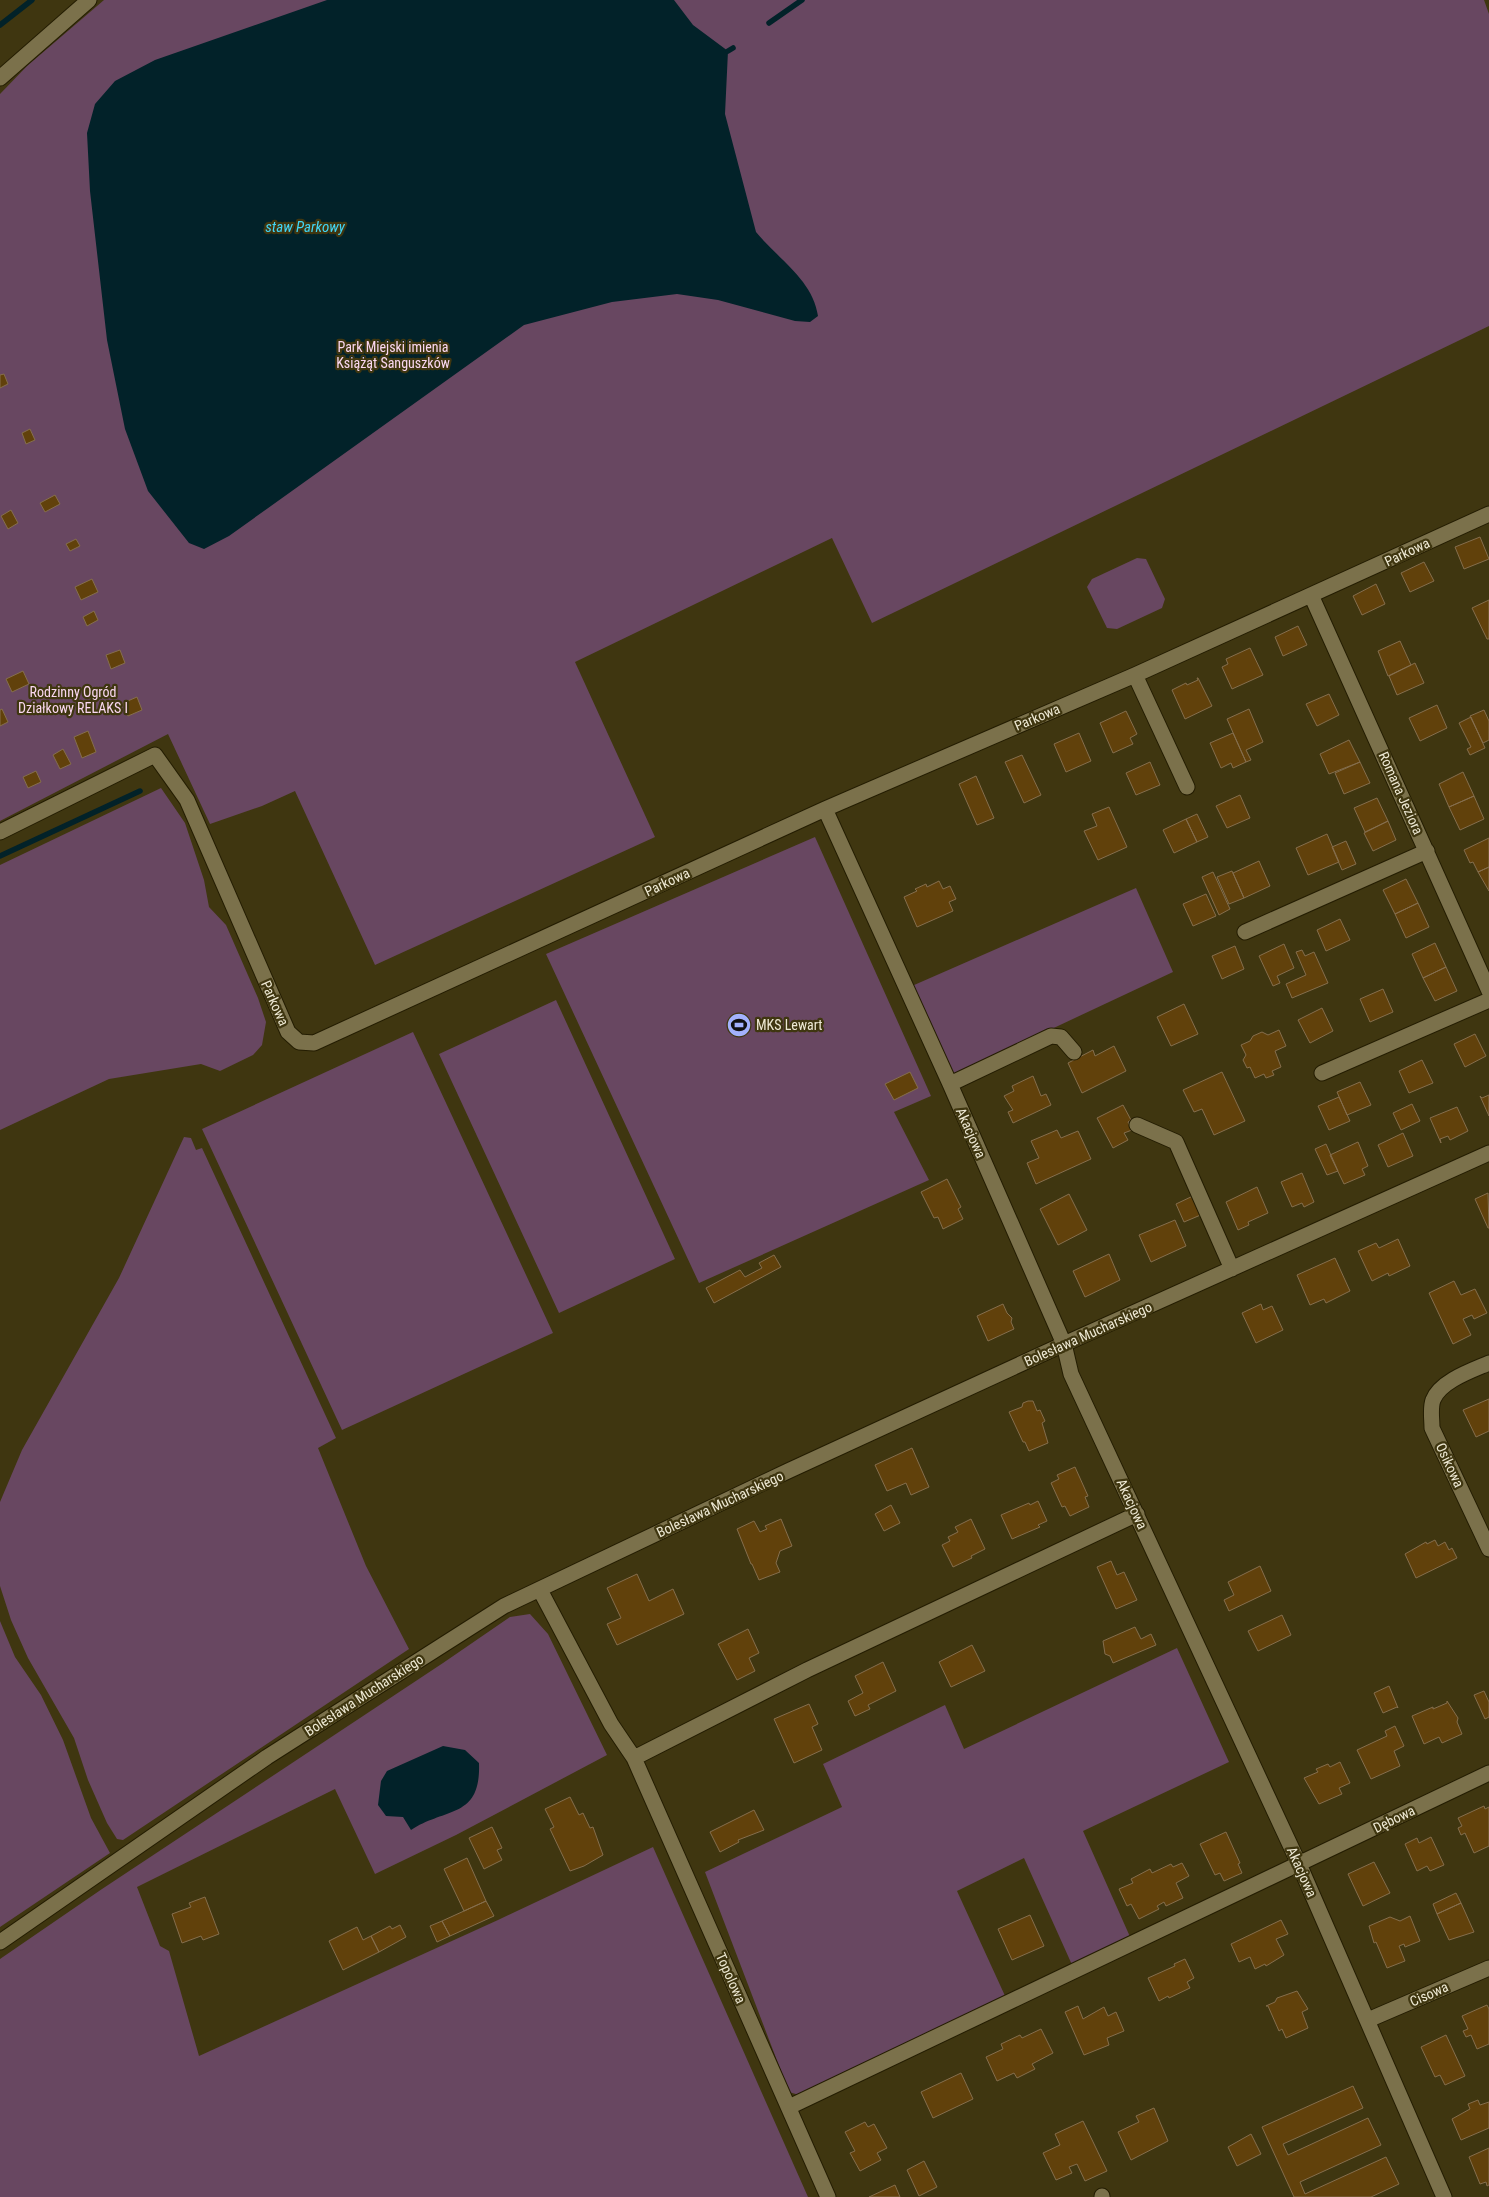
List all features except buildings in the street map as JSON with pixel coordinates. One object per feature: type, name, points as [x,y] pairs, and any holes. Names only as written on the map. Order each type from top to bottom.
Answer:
[{"type":"street","points":[[0,78],[89,0]]},
{"type":"street","name":"Parkowa","points":[[0,832],[155,754],[187,800],[288,1032],[299,1042],[314,1043],[825,809],[1135,675],[1311,595],[1487,520]]},
{"type":"street","name":"Romana Jeziora","points":[[1311,595],[1489,991]]},
{"type":"street","points":[[1135,675],[1187,787]]},
{"type":"street","name":"Akacjowa","points":[[825,809],[950,1084],[1064,1344],[1071,1374],[1299,1864],[1444,2197]]},
{"type":"street","points":[[1245,932],[1427,851]]},
{"type":"street","points":[[1322,1073],[1489,1000]]},
{"type":"street","points":[[950,1084],[1051,1036],[1061,1037],[1074,1052]]},
{"type":"street","points":[[1137,1125],[1176,1142],[1232,1269]]},
{"type":"street","name":"Bolesława Mucharskiego","points":[[0,1942],[267,1757],[504,1606],[788,1471],[1064,1344],[1489,1153]]},
{"type":"street","name":"Osikowa","points":[[1489,1362],[1447,1383],[1433,1399],[1432,1428],[1489,1549]]},
{"type":"street","points":[[634,1758],[807,1670],[1137,1514]]},
{"type":"street","name":"Topolowa","points":[[540,1590],[611,1724],[634,1758],[828,2197]]},
{"type":"street","name":"Dębowa","points":[[789,2107],[1489,1773]]},
{"type":"street","name":"Cisowa","points":[[1368,2020],[1489,1968]]},
{"type":"green space","name":"Park Miejski imienia Książąt Sanguszków","points":[[104,0],[1484,0],[1489,14],[1489,326],[872,623],[832,538],[575,662],[655,837],[375,965],[295,791],[262,806],[210,824],[168,734],[0,821],[0,94],[27,66]]},
{"type":"green space","points":[[1137,558],[1146,559],[1165,599],[1162,608],[1117,629],[1107,628],[1087,587],[1092,579]]},
{"type":"green space","points":[[161,788],[185,823],[204,880],[209,907],[226,925],[258,998],[266,1022],[262,1045],[253,1055],[220,1071],[201,1064],[109,1079],[0,1130],[0,865]]},
{"type":"green space","name":"MKS Lewart","points":[[815,837],[931,1096],[894,1112],[929,1180],[699,1283],[546,954]]},
{"type":"green space","points":[[1136,888],[1173,972],[947,1078],[905,989]]},
{"type":"green space","points":[[556,1000],[675,1259],[559,1313],[439,1054]]},
{"type":"green space","points":[[413,1032],[553,1333],[342,1430],[202,1129]]},
{"type":"green space","points":[[184,1137],[191,1138],[196,1150],[202,1148],[336,1438],[318,1448],[366,1566],[409,1649],[123,1840],[117,1839],[107,1823],[88,1780],[74,1738],[28,1658],[11,1620],[0,1586],[0,1502],[22,1450],[119,1278]]},
{"type":"green space","points":[[530,1614],[548,1634],[607,1755],[456,1835],[375,1874],[335,1789],[137,1887],[160,1946],[169,1951],[199,2056],[653,1847],[808,2197],[0,2197],[0,1959],[510,1617]]},
{"type":"green space","points":[[0,1621],[15,1657],[41,1695],[63,1740],[91,1818],[110,1853],[0,1927]]},
{"type":"green space","points":[[1177,1648],[1229,1762],[1083,1831],[1131,1939],[1073,1967],[1024,1858],[957,1891],[1006,1998],[799,2095],[789,2092],[705,1872],[842,1807],[823,1764],[945,1705],[964,1749]]},
{"type":"water","name":"staw Parkowy","points":[[327,0],[674,0],[693,25],[728,51],[725,114],[756,232],[802,281],[815,303],[818,316],[810,322],[795,321],[718,300],[677,294],[612,302],[524,325],[229,536],[204,549],[189,543],[148,491],[125,429],[107,340],[90,191],[87,133],[95,104],[115,81],[155,60]]},
{"type":"water","points":[[443,1746],[465,1750],[479,1763],[478,1781],[474,1794],[468,1803],[459,1809],[411,1830],[403,1817],[386,1816],[378,1805],[381,1781],[387,1771]]},
{"type":"waterway","points":[[0,25],[32,0]]},
{"type":"waterway","points":[[769,23],[802,0]]},
{"type":"waterway","points":[[728,51],[733,48]]},
{"type":"waterway","points":[[0,856],[140,791]]},
{"type":"place","name":"MKS Lewart","points":[[739,1025]]},
{"type":"park label","name":"Rodzinny Ogród Działkowy RELAKS I","points":[[73,700]]}]
